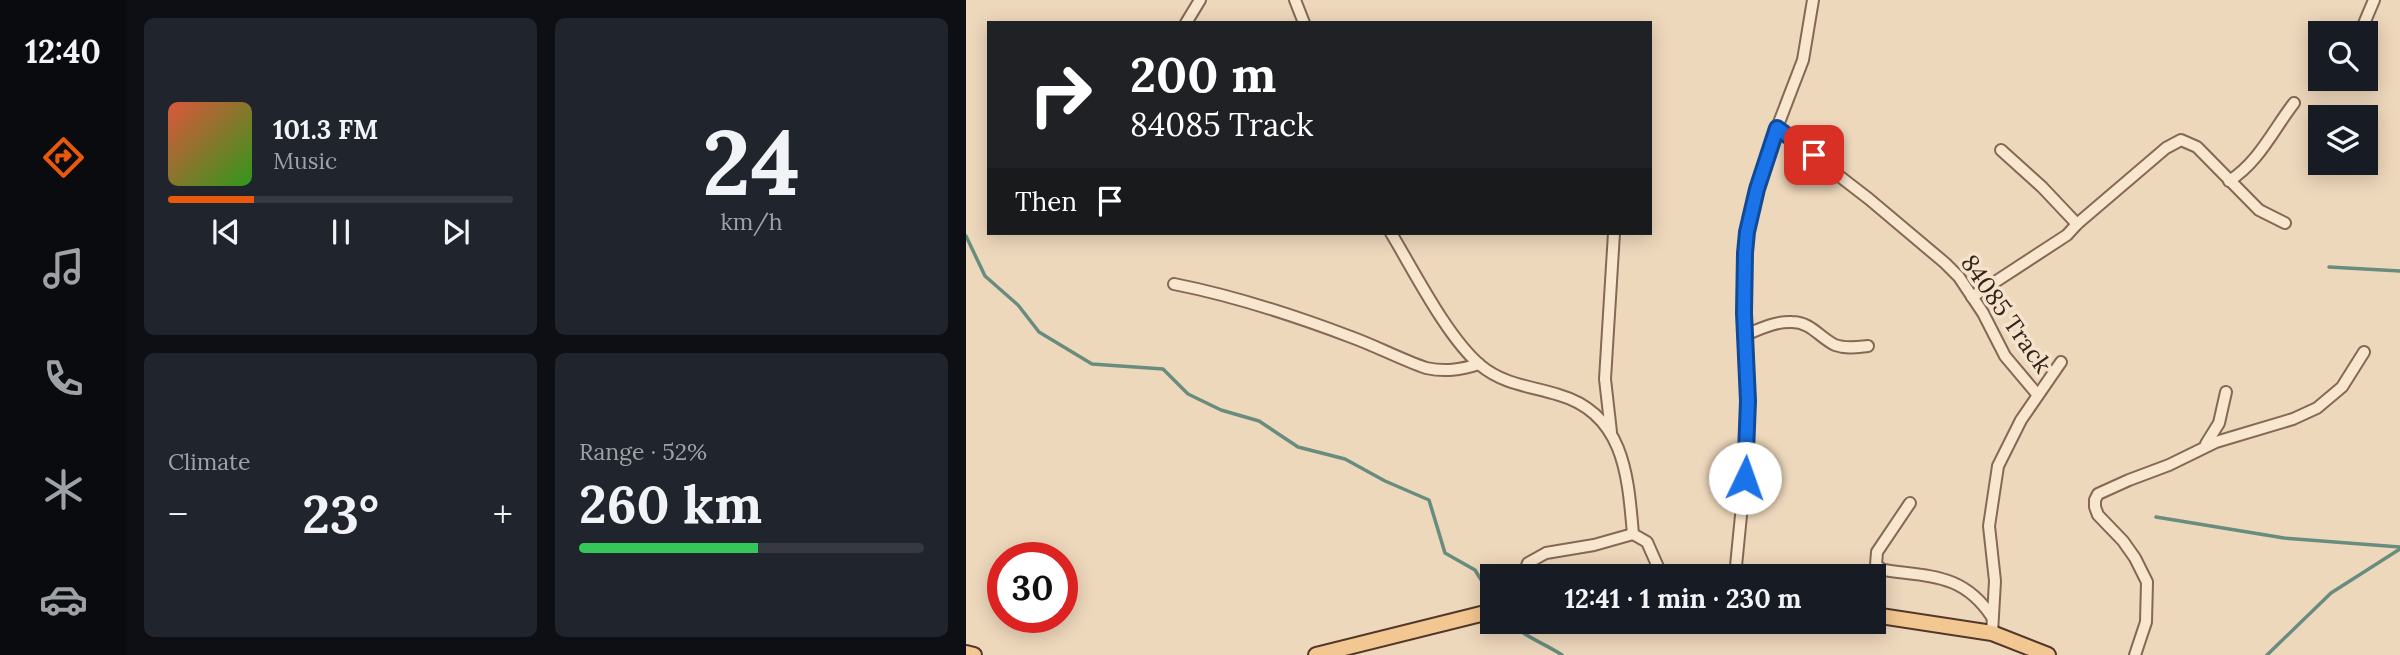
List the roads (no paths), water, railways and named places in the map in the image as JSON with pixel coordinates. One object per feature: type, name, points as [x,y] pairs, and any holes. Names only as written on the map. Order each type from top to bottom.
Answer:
[{"type":"main road","points":[[1316,655],[1480,614]]},
{"type":"main road","points":[[1886,617],[1992,633],[2048,655]]},
{"type":"main road","points":[[966,653],[974,655]]},
{"type":"street","points":[[1187,21],[1200,0]]},
{"type":"street","points":[[1296,0],[1303,21]]},
{"type":"street","points":[[1736,564],[1747,456],[1744,286],[1747,232],[1764,165],[1803,60],[1813,0]]},
{"type":"street","points":[[2365,21],[2374,0]]},
{"type":"street","points":[[2229,181],[2255,160],[2275,127],[2294,103]]},
{"type":"street","name":"84085 Track","points":[[1777,128],[1924,243],[1959,277],[2005,356],[2037,394]]},
{"type":"street","points":[[1972,298],[2054,244],[2166,148],[2180,140],[2197,147],[2259,210],[2285,223]]},
{"type":"street","points":[[2001,150],[2077,224]]},
{"type":"street","points":[[1392,235],[1452,333],[1479,364],[1509,383],[1571,399],[1591,412],[1611,432]]},
{"type":"street","points":[[1614,235],[1605,379],[1611,432],[1626,468],[1633,534]]},
{"type":"street","points":[[1174,284],[1226,295],[1281,312],[1426,368],[1460,370],[1479,364]]},
{"type":"street","points":[[1745,335],[1770,325],[1792,321],[1809,327],[1827,341],[1839,346],[1868,346]]},
{"type":"street","points":[[2139,654],[2146,622],[2147,582],[2136,558],[2098,514],[2095,500],[2098,494],[2227,438],[2293,419],[2317,408],[2342,387],[2364,352]]},
{"type":"street","points":[[1992,633],[1996,580],[1989,526],[1996,473],[2007,445],[2037,394],[2061,362]]},
{"type":"street","points":[[2205,447],[2219,423],[2226,392]]},
{"type":"street","points":[[1910,503],[1877,552],[1875,563],[1878,568],[1937,577],[1957,583],[1973,594],[1993,617]]},
{"type":"street","points":[[1528,564],[1546,553],[1594,545],[1633,534],[1647,542],[1657,564]]},
{"type":"waterway","points":[[966,236],[985,276],[1018,305],[1039,332],[1092,364],[1163,369],[1188,394],[1221,410],[1259,421],[1298,447],[1345,459],[1385,481],[1429,500],[1445,553],[1475,570],[1480,578]]},
{"type":"waterway","points":[[2329,267],[2400,271]]},
{"type":"waterway","points":[[2156,517],[2284,538],[2400,547]]},
{"type":"waterway","points":[[2267,655],[2331,593],[2400,549]]},
{"type":"waterway","points":[[1526,634],[1562,655]]}]
